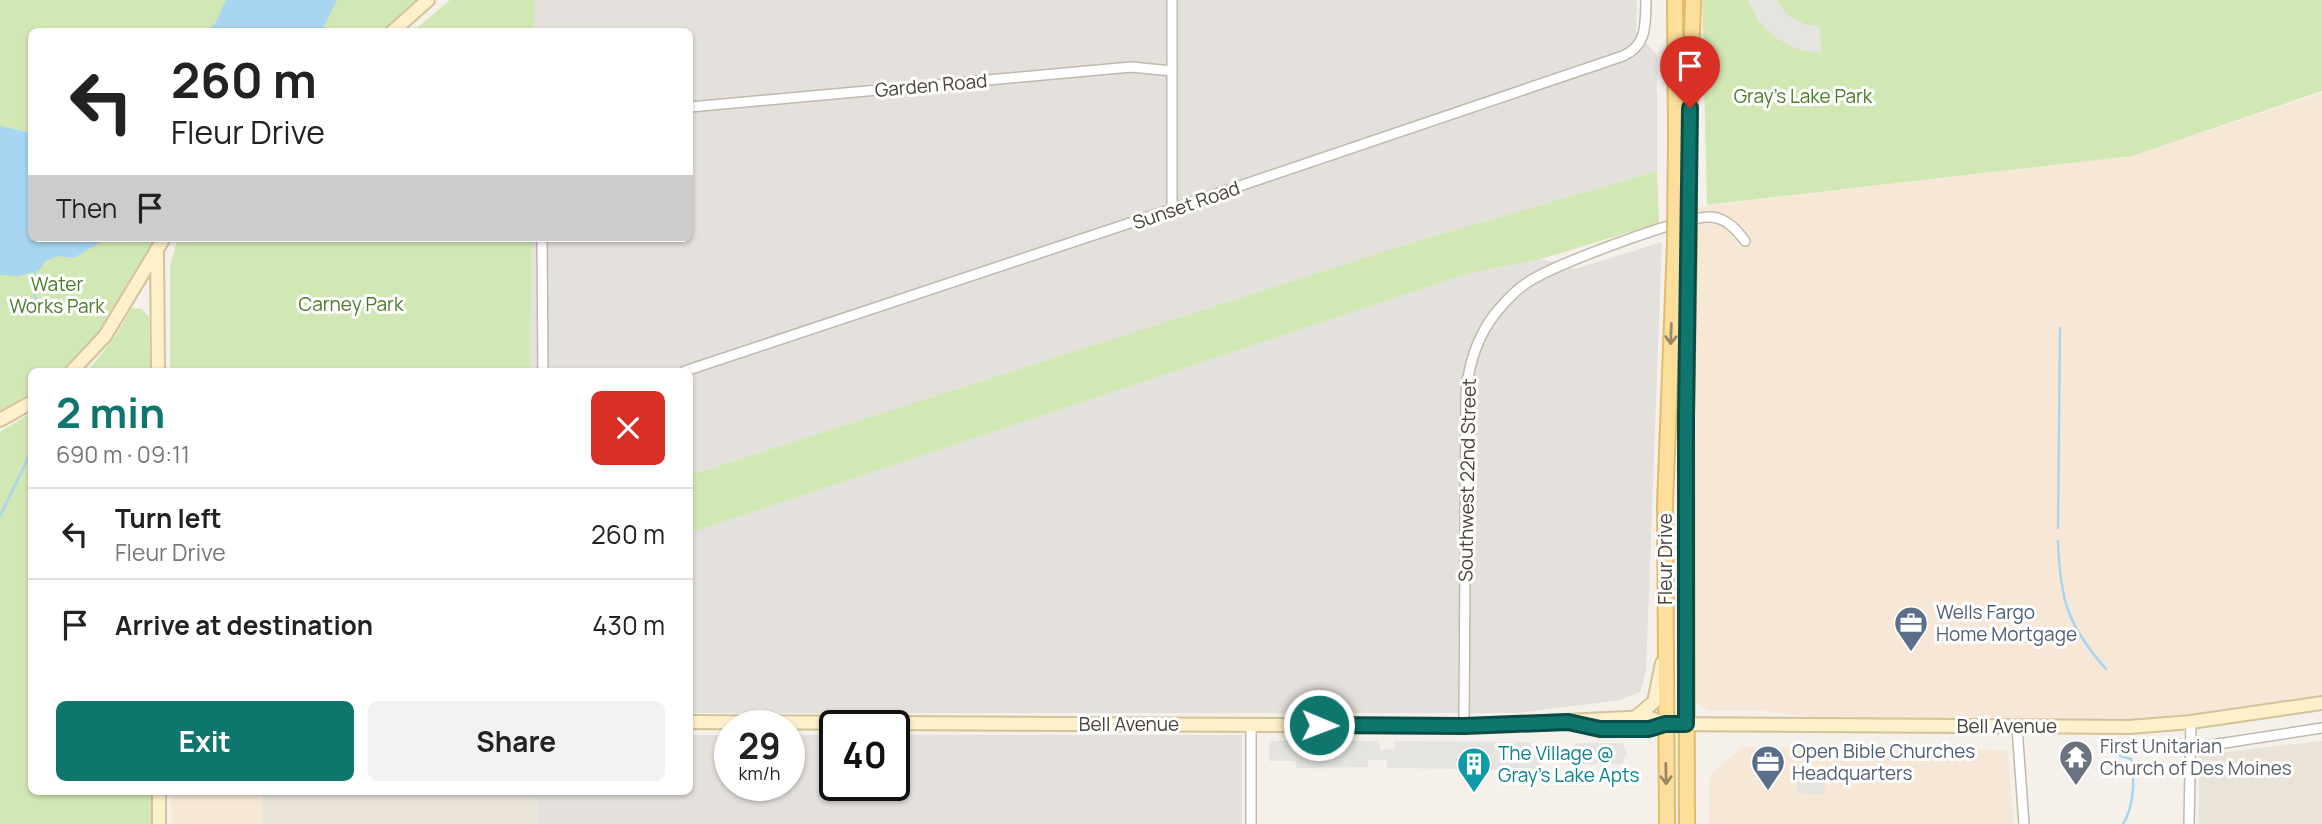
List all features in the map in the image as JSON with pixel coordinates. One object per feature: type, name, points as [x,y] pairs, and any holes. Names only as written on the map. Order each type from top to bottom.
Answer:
[{"type":"main road","name":"Fleur Drive","points":[[1675,0],[1683,135]]},
{"type":"main road","name":"Fleur Drive","points":[[1687,824],[1686,418],[1682,239],[1683,135],[1693,0]]},
{"type":"main road","name":"Fleur Drive","points":[[1667,824],[1665,505],[1682,239]]},
{"type":"street","points":[[396,28],[428,0]]},
{"type":"street","points":[[1172,0],[1172,209]]},
{"type":"street","name":"Sunset Road","points":[[693,368],[1623,56],[1633,51],[1643,37],[1646,0]]},
{"type":"street","name":"Garden Road","points":[[693,107],[1131,66],[1172,71]]},
{"type":"street","name":"Southwest 22nd Street","points":[[1464,726],[1466,392],[1476,348],[1490,321],[1521,287],[1534,278],[1662,228],[1693,219],[1713,217],[1729,223],[1745,241]]},
{"type":"street","points":[[542,242],[543,368]]},
{"type":"street","points":[[75,368],[105,336],[161,243]]},
{"type":"street","points":[[158,368],[161,243]]},
{"type":"street","points":[[0,420],[28,404]]},
{"type":"street","points":[[1634,717],[1647,710],[1657,695],[1665,639]]},
{"type":"street","name":"Bell Avenue","points":[[1568,722],[1600,729],[1649,729],[1665,724],[2129,727],[2191,722],[2322,703]]},
{"type":"street","name":"Bell Avenue","points":[[693,722],[1464,726],[1648,717],[1665,724]]},
{"type":"street","points":[[2189,824],[2191,722]]},
{"type":"street","points":[[1251,725],[1251,824]]},
{"type":"street","points":[[2017,727],[2024,824]]},
{"type":"street","points":[[2192,748],[2322,728]]},
{"type":"street","points":[[159,795],[159,824]]},
{"type":"shaded area","points":[[535,0],[1637,0],[1636,32],[1657,55],[1657,171],[1407,244],[693,474],[693,368],[530,368],[532,242],[693,242],[693,28],[534,28]]},
{"type":"shaded area","points":[[1748,0],[1776,0],[1788,15],[1804,24],[1820,26],[1821,53],[1798,49],[1776,38],[1759,22]]},
{"type":"shaded area","points":[[2322,93],[2322,703],[2191,722],[1976,726],[1811,717],[1764,711],[1712,711],[1699,706],[1692,694],[1689,237],[1698,234],[1698,207],[2132,156]]},
{"type":"shaded area","points":[[1662,242],[1646,671],[1640,692],[1620,700],[1518,713],[910,713],[910,710],[819,710],[819,713],[805,713],[805,710],[714,710],[714,713],[693,713],[693,532],[1470,273],[1541,259],[1575,269]]},
{"type":"shaded area","points":[[693,735],[714,735],[714,801],[805,801],[805,735],[819,735],[819,801],[910,801],[910,735],[1242,735],[1242,824],[538,824],[538,795],[693,795]]},
{"type":"shaded area","points":[[1269,741],[1379,741],[1380,750],[1395,748],[1395,741],[1531,742],[1532,749],[1540,755],[1542,770],[1387,768],[1387,760],[1369,760],[1367,767],[1297,768],[1295,761],[1269,761]]},
{"type":"shaded area","points":[[2322,741],[2322,824],[2199,824],[2199,755]]},
{"type":"shaded area","points":[[1575,743],[1623,743],[1627,756],[1624,757],[1623,764],[1564,764],[1564,756],[1574,748]]},
{"type":"shaded area","points":[[1742,747],[2007,750],[2014,824],[1709,824],[1710,776]]},
{"type":"shaded area","points":[[1796,767],[1827,768],[1824,795],[1797,793]]},
{"type":"shaded area","points":[[171,795],[262,795],[262,824],[172,824]]},
{"type":"shaded area","points":[[262,795],[538,795],[538,824],[262,824]]},
{"type":"green space","name":"Water Works Park","points":[[0,0],[422,0],[389,28],[28,28],[28,242],[155,242],[99,337],[64,368],[28,368],[28,395],[0,411]]},
{"type":"green space","points":[[450,0],[535,0],[534,28],[417,28]]},
{"type":"green space","name":"Gray's Lake Park","points":[[1702,0],[2322,0],[2322,91],[2132,156],[1707,205]]},
{"type":"green space","points":[[1657,171],[1659,223],[1541,259],[1470,273],[693,532],[693,474],[1407,244]]},
{"type":"green space","name":"Carney Park","points":[[177,242],[532,242],[530,368],[170,368],[170,266]]},
{"type":"green space","points":[[132,308],[142,309],[149,317],[150,368],[90,368],[116,335]]},
{"type":"green space","points":[[28,415],[28,795],[156,795],[156,824],[0,824],[0,432]]},
{"type":"water","points":[[226,0],[337,0],[323,28],[211,28]]},
{"type":"water","points":[[0,126],[28,132],[28,242],[100,242],[74,258],[58,256],[46,261],[34,272],[19,276],[0,275]]},
{"type":"waterway","points":[[35,269],[35,305]]},
{"type":"waterway","points":[[2058,528],[2060,328]]},
{"type":"waterway","points":[[0,516],[28,458]]},
{"type":"waterway","points":[[2058,541],[2061,579],[2068,610],[2082,639],[2106,669]]},
{"type":"waterway","points":[[2117,746],[2120,756],[2131,759],[2133,775],[2133,793],[2123,824]]},
{"type":"place","name":"Wells Fargo Home Mortgage","points":[[1911,653]]},
{"type":"place","name":"First Unitarian Church of Des Moines","points":[[2076,787]]},
{"type":"place","name":"Open Bible Churches Headquarters","points":[[1768,792]]},
{"type":"place","name":"The Village @ Gray's Lake Apts","points":[[1474,794]]},
{"type":"route","points":[[1319,725],[1464,726],[1568,722],[1600,729],[1649,729],[1665,724],[1686,724],[1690,108]]}]
